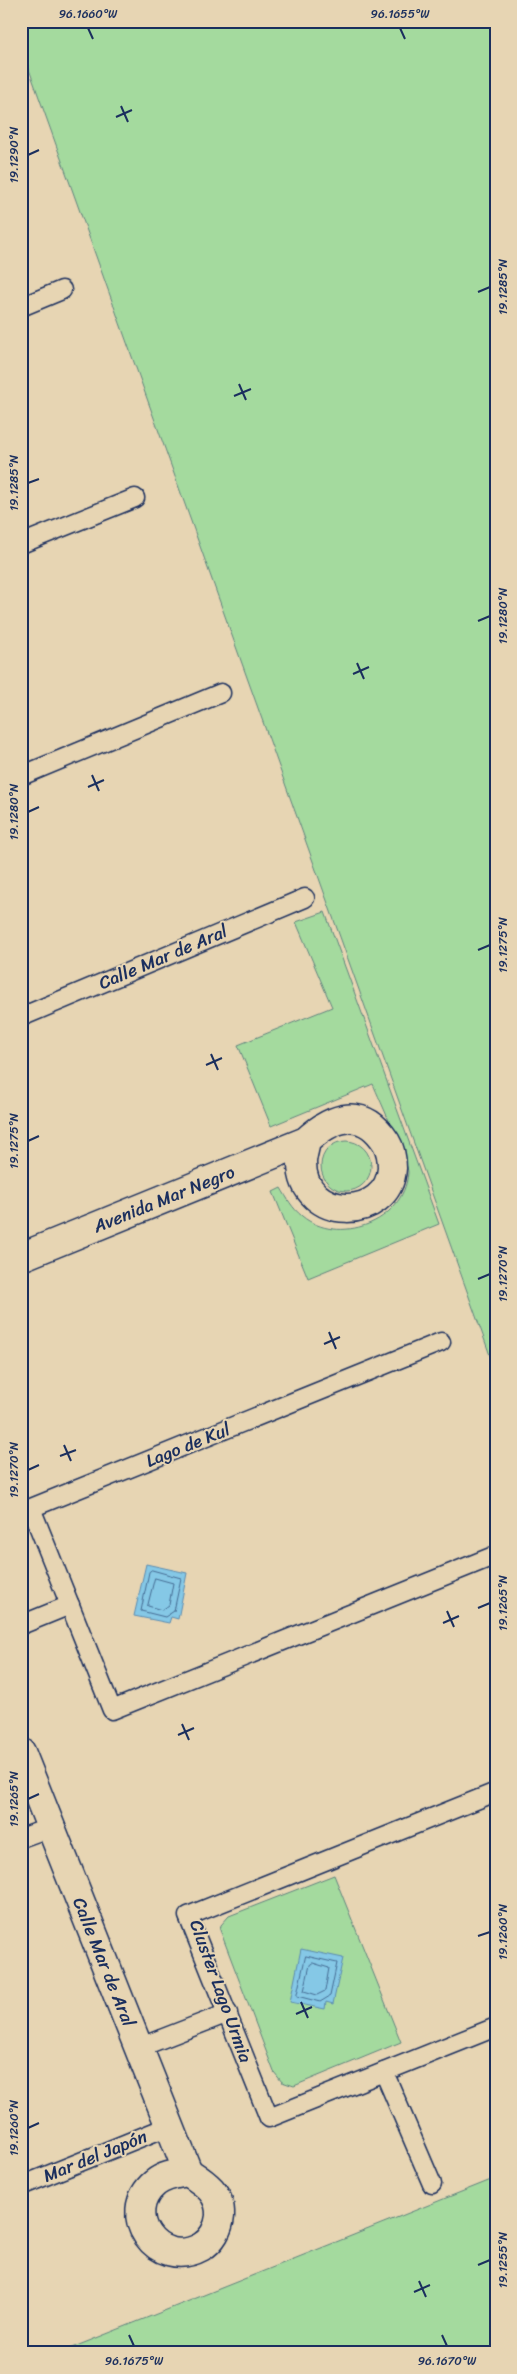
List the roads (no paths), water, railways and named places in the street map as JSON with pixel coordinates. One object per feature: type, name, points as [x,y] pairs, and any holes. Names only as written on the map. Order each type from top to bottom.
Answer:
[{"type":"street","name":"Avenida Mar Negro","points":[[21,1257],[306,1140]]},
{"type":"street","name":"Calle Mar de Aral","points":[[21,1752],[188,2172]]},
{"type":"lane","points":[[21,307],[62,290]]},
{"type":"lane","points":[[21,544],[135,498]]},
{"type":"lane","points":[[21,776],[221,693]]},
{"type":"lane","name":"Calle Mar de Aral","points":[[21,1017],[305,898]]},
{"type":"lane","name":"Lago de Kul","points":[[441,1342],[32,1508],[112,1710],[496,1555]]},
{"type":"lane","points":[[21,1625],[70,1604]]},
{"type":"lane","name":"Cluster Lago Urmia","points":[[496,1792],[188,1916],[269,2118],[496,2027]]},
{"type":"lane","points":[[21,1838],[50,1826]]},
{"type":"lane","points":[[138,2048],[228,2012]]},
{"type":"lane","points":[[384,2072],[432,2184]]},
{"type":"lane","name":"Mar del Japón","points":[[21,2186],[170,2126]]},
{"type":"water","points":[[146,1564],[187,1573],[178,1619],[171,1617],[169,1623],[134,1616]]},
{"type":"water","points":[[301,1949],[343,1958],[333,2004],[326,2002],[325,2009],[290,2002]]}]
